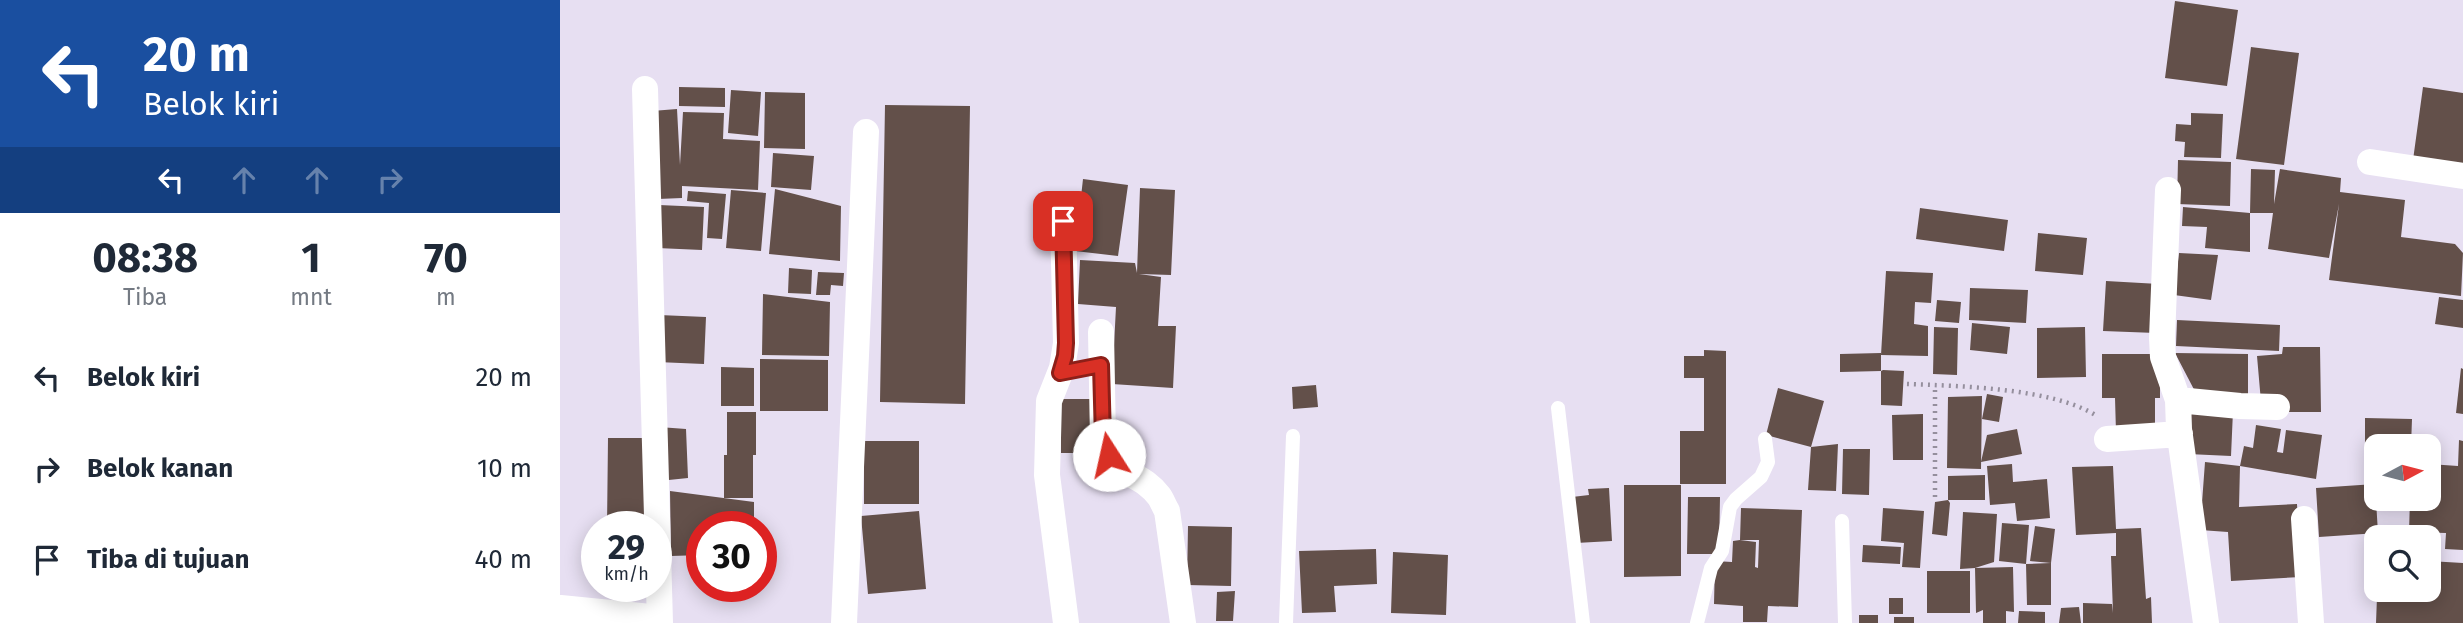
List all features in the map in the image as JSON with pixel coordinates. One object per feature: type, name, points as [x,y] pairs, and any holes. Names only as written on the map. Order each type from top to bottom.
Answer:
[{"type":"main road","points":[[560,614],[646,623]]},
{"type":"street","points":[[645,89],[646,623]]},
{"type":"street","points":[[844,623],[866,132]]},
{"type":"street","points":[[2370,162],[2463,176]]},
{"type":"street","points":[[2168,190],[2163,357],[2178,400],[2180,434],[2206,623]]},
{"type":"street","points":[[1063,221],[1066,343],[1065,356],[1049,401],[1047,475],[1066,623]]},
{"type":"street","points":[[1101,332],[1103,439],[1109,455],[1119,467],[1159,496],[1167,511],[1183,623]]},
{"type":"street","points":[[1060,373],[1101,365]]},
{"type":"street","points":[[2178,400],[2277,407]]},
{"type":"street","points":[[2107,439],[2180,434]]},
{"type":"street","points":[[2304,519],[2311,623]]},
{"type":"lane","points":[[1558,408],[1583,623]]},
{"type":"lane","points":[[1286,623],[1293,436]]},
{"type":"lane","points":[[1698,623],[1711,568],[1722,551],[1730,507],[1761,477],[1768,462],[1765,439]]},
{"type":"lane","points":[[1842,521],[1845,623]]},
{"type":"path","points":[[1907,384],[2004,391],[2082,407],[2098,416],[2107,439]]},
{"type":"path","points":[[1935,386],[1935,496]]},
{"type":"building","points":[[2175,1],[2238,10],[2227,86],[2165,78]]},
{"type":"building","points":[[2251,47],[2299,53],[2284,165],[2236,159]]},
{"type":"building","points":[[679,87],[725,88],[725,107],[679,106]]},
{"type":"building","points":[[2423,87],[2463,93],[2463,167],[2413,160]]},
{"type":"building","points":[[731,90],[761,92],[758,136],[728,133]]},
{"type":"building","points":[[765,92],[805,93],[805,149],[764,148]]},
{"type":"building","points":[[885,105],[970,106],[965,404],[880,402]]},
{"type":"building","points":[[677,109],[680,165],[683,112],[724,113],[723,139],[760,141],[758,190],[682,186],[682,198],[658,199],[652,111]]},
{"type":"building","points":[[2191,113],[2223,114],[2221,158],[2184,157],[2185,142],[2175,141],[2176,124],[2191,125]]},
{"type":"building","points":[[773,153],[814,156],[811,190],[771,187]]},
{"type":"building","points":[[2178,160],[2231,162],[2230,206],[2177,204]]},
{"type":"building","points":[[2251,169],[2275,170],[2274,204],[2280,169],[2341,178],[2340,192],[2405,200],[2401,237],[2455,244],[2463,253],[2461,296],[2329,280],[2339,204],[2329,258],[2268,249],[2273,213],[2250,213]]},
{"type":"building","points":[[1083,179],[1128,185],[1118,256],[1075,251]]},
{"type":"building","points":[[1140,188],[1175,190],[1171,275],[1139,274],[1161,277],[1158,326],[1176,326],[1173,388],[1112,384],[1116,307],[1078,304],[1080,260],[1135,263],[1137,273]]},
{"type":"building","points":[[775,189],[841,206],[840,261],[769,254]]},
{"type":"building","points":[[731,190],[766,193],[761,251],[726,248]]},
{"type":"building","points":[[688,191],[726,194],[722,239],[707,238],[709,203],[687,201]]},
{"type":"building","points":[[659,205],[704,207],[702,250],[657,248]]},
{"type":"building","points":[[2183,207],[2250,213],[2250,252],[2205,248],[2207,227],[2182,226]]},
{"type":"building","points":[[1920,208],[2008,220],[2004,251],[1916,239]]},
{"type":"building","points":[[2038,233],[2087,238],[2083,275],[2035,271]]},
{"type":"building","points":[[2179,253],[2218,255],[2211,300],[2174,295]]},
{"type":"building","points":[[789,268],[812,270],[811,294],[788,293]]},
{"type":"building","points":[[1886,271],[1933,273],[1931,303],[1915,302],[1914,324],[1928,326],[1928,356],[1881,355]]},
{"type":"building","points":[[818,272],[844,273],[843,286],[831,285],[830,295],[816,295]]},
{"type":"building","points":[[2106,281],[2159,284],[2156,333],[2103,331]]},
{"type":"building","points":[[1970,288],[2028,290],[2026,323],[1969,320]]},
{"type":"building","points":[[763,294],[830,302],[829,356],[762,355]]},
{"type":"building","points":[[2439,297],[2463,300],[2463,328],[2435,324]]},
{"type":"building","points":[[1937,300],[1961,302],[1959,323],[1935,321]]},
{"type":"building","points":[[659,315],[706,317],[704,364],[657,362]]},
{"type":"building","points":[[2177,320],[2280,325],[2279,351],[2176,346]]},
{"type":"building","points":[[1972,323],[2010,327],[2007,354],[1970,350]]},
{"type":"building","points":[[1934,327],[1958,328],[1957,375],[1933,374]]},
{"type":"building","points":[[2085,327],[2086,377],[2037,378],[2037,328]]},
{"type":"building","points":[[2283,347],[2320,347],[2321,412],[2283,412],[2261,402],[2257,356],[2282,354]]},
{"type":"building","points":[[1704,350],[1726,351],[1726,484],[1680,484],[1680,431],[1704,431],[1704,378],[1684,378],[1684,356],[1704,356]]},
{"type":"building","points":[[1881,353],[1881,371],[1840,372],[1840,354]]},
{"type":"building","points":[[2175,353],[2248,354],[2248,402],[2200,401]]},
{"type":"building","points":[[2102,354],[2160,354],[2160,398],[2155,398],[2155,431],[2116,432],[2115,398],[2102,398]]},
{"type":"building","points":[[760,359],[828,360],[828,411],[760,411]]},
{"type":"building","points":[[721,367],[754,368],[754,406],[721,406]]},
{"type":"building","points":[[2461,368],[2463,369],[2463,414],[2456,413]]},
{"type":"building","points":[[1883,370],[1904,371],[1902,406],[1881,405]]},
{"type":"building","points":[[1316,385],[1318,407],[1293,409],[1292,387]]},
{"type":"building","points":[[1778,388],[1824,401],[1811,447],[1766,435]]},
{"type":"building","points":[[1987,394],[2003,397],[1999,422],[1982,419]]},
{"type":"building","points":[[1982,396],[1981,469],[1947,468],[1948,397]]},
{"type":"building","points":[[1061,399],[1096,399],[1096,453],[1061,453]]},
{"type":"building","points":[[2190,409],[2233,411],[2231,456],[2188,454]]},
{"type":"building","points":[[727,412],[756,412],[753,498],[724,498]]},
{"type":"building","points":[[1923,414],[1923,460],[1893,460],[1892,415]]},
{"type":"building","points":[[2365,418],[2412,419],[2411,434],[2365,434]]},
{"type":"building","points":[[2256,425],[2281,429],[2277,452],[2283,453],[2286,430],[2322,435],[2316,479],[2240,466],[2244,446],[2253,448]]},
{"type":"building","points":[[659,427],[686,429],[688,478],[659,481]]},
{"type":"building","points":[[2017,429],[2022,454],[1981,462],[1987,435]]},
{"type":"building","points":[[608,438],[656,438],[655,511],[607,511]]},
{"type":"building","points":[[2459,440],[2463,441],[2463,550],[2445,549],[2446,533],[2441,533],[2441,525],[2409,525],[2410,511],[2441,511],[2441,465],[2458,466]]},
{"type":"building","points":[[864,441],[919,441],[919,504],[864,504]]},
{"type":"building","points":[[1838,444],[1836,491],[1808,490],[1811,447]]},
{"type":"building","points":[[1843,449],[1870,449],[1869,495],[1842,494]]},
{"type":"building","points":[[2205,462],[2240,466],[2239,507],[2297,504],[2301,577],[2231,581],[2228,532],[2200,530]]},
{"type":"building","points":[[2012,464],[2013,482],[2047,479],[2050,518],[2017,521],[2015,503],[1990,505],[1987,466]]},
{"type":"building","points":[[2113,466],[2116,529],[2141,528],[2146,599],[2151,597],[2152,623],[2083,623],[2083,603],[2112,604],[2113,613],[2111,556],[2116,556],[2116,533],[2076,535],[2072,467]]},
{"type":"building","points":[[1985,475],[1985,500],[1948,500],[1948,476]]},
{"type":"building","points":[[1624,485],[1681,485],[1681,576],[1624,577]]},
{"type":"building","points":[[2364,485],[2364,511],[2377,511],[2378,525],[2364,525],[2364,534],[2319,537],[2316,488]]},
{"type":"building","points":[[1609,488],[1612,541],[1576,543],[1572,497],[1589,495],[1588,489]]},
{"type":"building","points":[[670,491],[754,502],[754,511],[686,511],[686,556],[672,556]]},
{"type":"building","points":[[1688,497],[1720,497],[1719,554],[1687,554]]},
{"type":"building","points":[[1948,500],[1947,536],[1932,534],[1935,502]]},
{"type":"building","points":[[1741,508],[1802,510],[1798,607],[1768,606],[1767,622],[1743,622],[1743,606],[1714,604],[1715,561],[1732,562],[1733,541],[1740,540]],"holes":[[[1740,540],[1759,540],[1758,568],[1755,567],[1756,542]]]},
{"type":"building","points":[[1883,508],[1924,511],[1920,568],[1902,567],[1904,543],[1881,541]]},
{"type":"building","points":[[919,511],[926,589],[868,594],[861,516]]},
{"type":"building","points":[[1963,512],[1997,514],[1994,562],[1960,569]]},
{"type":"building","points":[[2002,523],[2029,525],[2026,564],[1999,561]]},
{"type":"building","points":[[1188,526],[1232,527],[1231,586],[1187,585]]},
{"type":"building","points":[[2035,526],[2055,529],[2051,563],[2030,561]]},
{"type":"building","points":[[1863,545],[1901,547],[1900,564],[1862,562]]},
{"type":"building","points":[[1376,549],[1377,584],[1334,586],[1336,612],[1302,613],[1299,551]]},
{"type":"building","points":[[1393,552],[1448,555],[1446,615],[1391,613]]},
{"type":"building","points":[[2441,562],[2463,563],[2463,623],[2376,623],[2377,602],[2441,602]]},
{"type":"building","points":[[2051,563],[2051,605],[2027,605],[2026,564]]},
{"type":"building","points":[[2013,567],[2014,612],[2006,611],[2006,623],[1983,623],[1983,610],[1976,613],[1975,568]]},
{"type":"building","points":[[1927,571],[1970,571],[1970,613],[1927,613]]},
{"type":"building","points":[[1235,591],[1233,621],[1216,621],[1217,592]]},
{"type":"building","points":[[1889,598],[1903,598],[1903,614],[1889,614]]},
{"type":"building","points":[[2079,607],[2081,623],[2059,623],[2061,608]]},
{"type":"building","points":[[2019,611],[2045,612],[2045,623],[2018,623]]},
{"type":"building","points":[[1859,615],[1878,615],[1878,623],[1859,623]]},
{"type":"building","points":[[1894,617],[1914,617],[1914,623],[1894,623]]},
{"type":"route","points":[[1063,221],[1066,343],[1060,373],[1101,365],[1103,439],[1109,455]]}]
